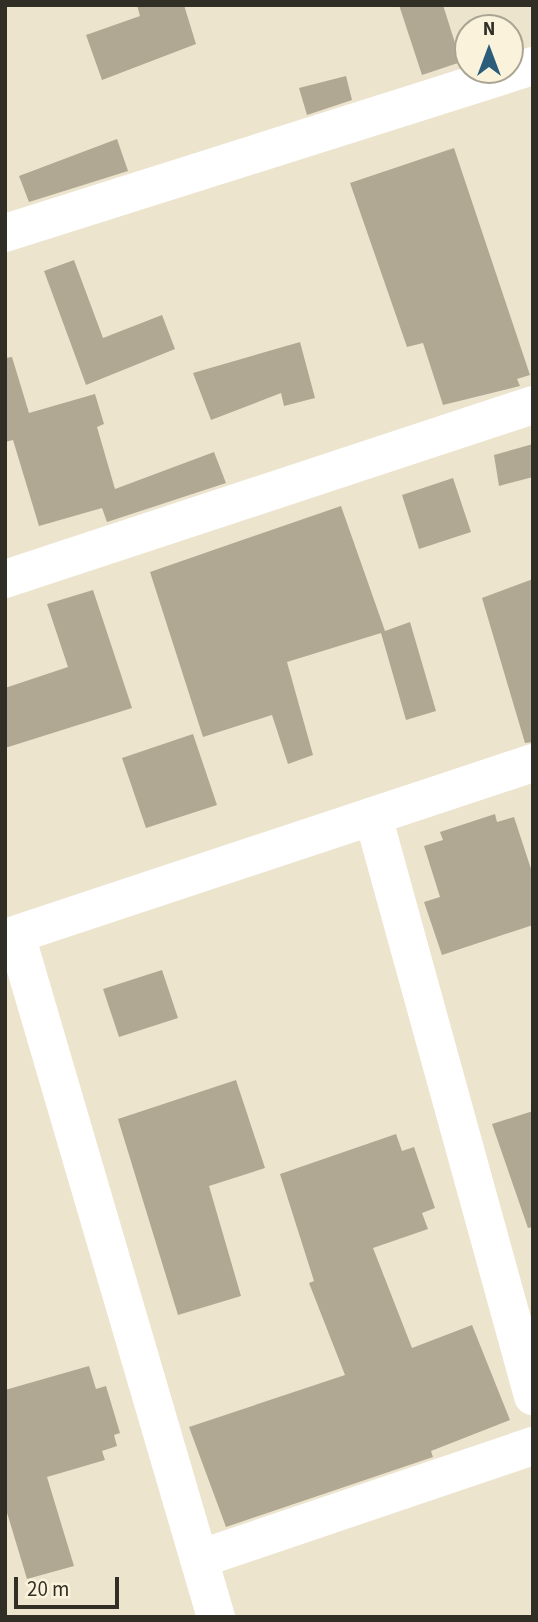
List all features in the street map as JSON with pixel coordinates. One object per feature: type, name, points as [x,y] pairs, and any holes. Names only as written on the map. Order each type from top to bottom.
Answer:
[{"type":"street","points":[[5,233],[533,66]]},
{"type":"street","points":[[5,579],[533,405]]},
{"type":"street","points":[[216,1617],[11,936],[533,763]]},
{"type":"street","points":[[373,816],[533,1396]]},
{"type":"street","points":[[199,1559],[533,1446]]},
{"type":"building","points":[[137,5],[184,5],[196,44],[102,80],[86,35],[140,16]]},
{"type":"building","points":[[399,5],[443,5],[454,40],[454,64],[422,75]]},
{"type":"building","points":[[346,76],[352,100],[307,115],[299,88]]},
{"type":"building","points":[[117,139],[128,171],[29,202],[19,176]]},
{"type":"building","points":[[454,148],[530,375],[517,379],[520,386],[443,405],[423,343],[407,347],[350,183]]},
{"type":"building","points":[[74,260],[103,338],[162,315],[175,349],[86,385],[44,271]]},
{"type":"building","points":[[300,342],[315,398],[284,406],[281,393],[211,420],[193,373]]},
{"type":"building","points":[[12,357],[29,413],[95,394],[104,424],[97,427],[115,489],[214,452],[226,483],[107,522],[102,508],[39,526],[13,440],[5,442],[5,358]]},
{"type":"building","points":[[533,444],[533,477],[499,486],[494,455]]},
{"type":"building","points":[[453,478],[471,532],[419,549],[402,495]]},
{"type":"building","points":[[341,506],[385,631],[410,622],[436,711],[406,720],[381,633],[287,662],[313,755],[288,764],[272,715],[203,737],[150,572]]},
{"type":"building","points":[[533,579],[533,742],[525,743],[482,598]]},
{"type":"building","points":[[93,590],[132,708],[5,748],[5,688],[68,667],[47,604]]},
{"type":"building","points":[[193,734],[217,805],[146,828],[122,758]]},
{"type":"building","points":[[495,814],[497,822],[514,817],[533,875],[533,925],[442,955],[424,902],[440,897],[424,846],[443,840],[440,832]]},
{"type":"building","points":[[162,970],[178,1018],[119,1037],[103,989]]},
{"type":"building","points":[[236,1080],[265,1168],[209,1186],[241,1296],[178,1315],[118,1119]]},
{"type":"building","points":[[533,1111],[533,1227],[528,1228],[492,1124]]},
{"type":"building","points":[[396,1134],[402,1151],[414,1147],[435,1208],[422,1213],[428,1229],[373,1248],[412,1348],[472,1325],[510,1420],[431,1451],[433,1457],[226,1527],[189,1427],[345,1375],[309,1283],[314,1281],[280,1174]]},
{"type":"building","points":[[89,1366],[96,1389],[106,1386],[120,1433],[114,1435],[117,1446],[102,1451],[105,1460],[47,1477],[74,1566],[27,1579],[5,1506],[5,1390]]}]
